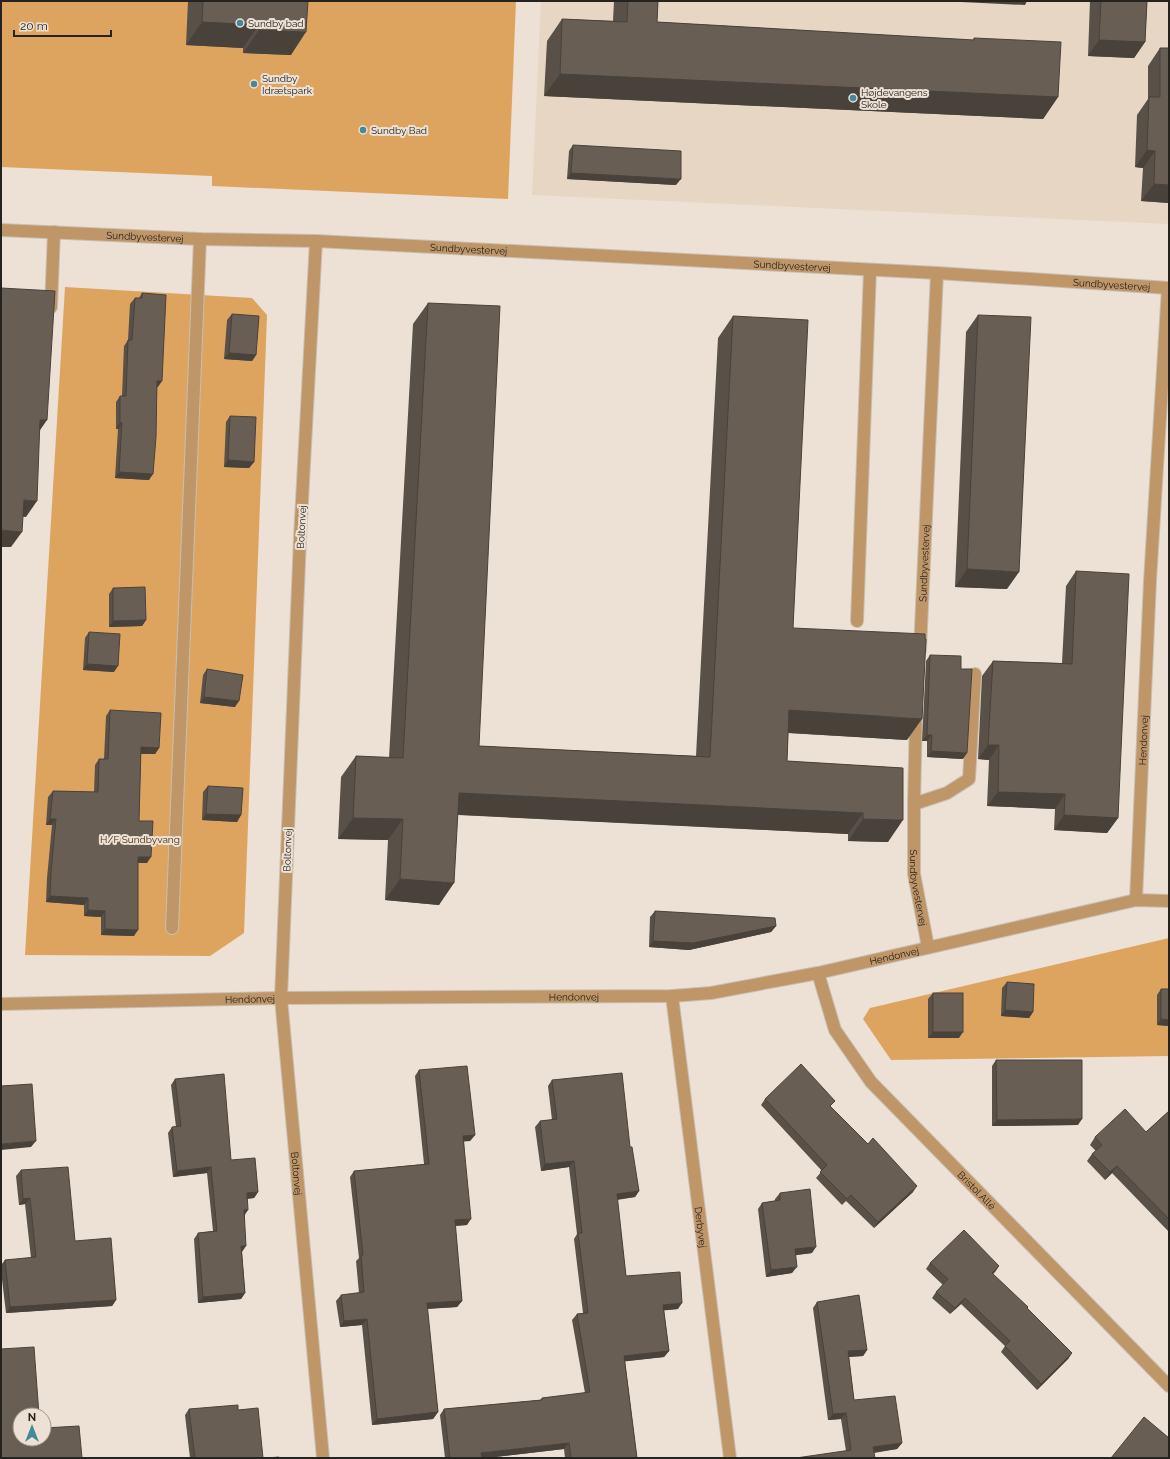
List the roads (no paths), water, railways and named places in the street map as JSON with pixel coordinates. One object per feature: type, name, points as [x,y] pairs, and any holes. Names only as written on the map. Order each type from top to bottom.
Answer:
[{"type":"street","name":"Sundbyvestervej","points":[[1,230],[200,239],[316,241],[937,273],[1168,288],[1150,581]]},
{"type":"street","points":[[51,317],[54,232]]},
{"type":"street","points":[[172,928],[200,239]]},
{"type":"street","name":"Boltonvej","points":[[316,241],[300,538],[281,998],[323,1458]]},
{"type":"street","points":[[857,621],[870,270]]},
{"type":"street","name":"Sundbyvestervej","points":[[919,659],[937,273]]},
{"type":"street","name":"Hendonvej","points":[[1136,900],[1150,581]]},
{"type":"street","points":[[914,804],[947,793],[969,779],[975,674]]},
{"type":"street","name":"Sundbyvestervej","points":[[917,704],[914,757],[914,874],[928,948]]},
{"type":"street","name":"Hendonvej","points":[[1,1004],[281,998],[672,996],[711,993],[818,973],[1136,900],[1169,901]]},
{"type":"street","name":"Bristol Allé","points":[[818,973],[835,1030],[871,1082],[1169,1386]]},
{"type":"street","name":"Derbyvej","points":[[672,996],[730,1458]]},
{"type":"place","name":"Sundby bad","points":[[240,23]]},
{"type":"place","name":"Sundby Idrætspark","points":[[254,84]]},
{"type":"place","name":"Højdevangens Skole","points":[[853,98]]},
{"type":"place","name":"Sundby Bad","points":[[363,130]]},
{"type":"park label","name":"H/F Sundbyvang","points":[[140,839]]}]
